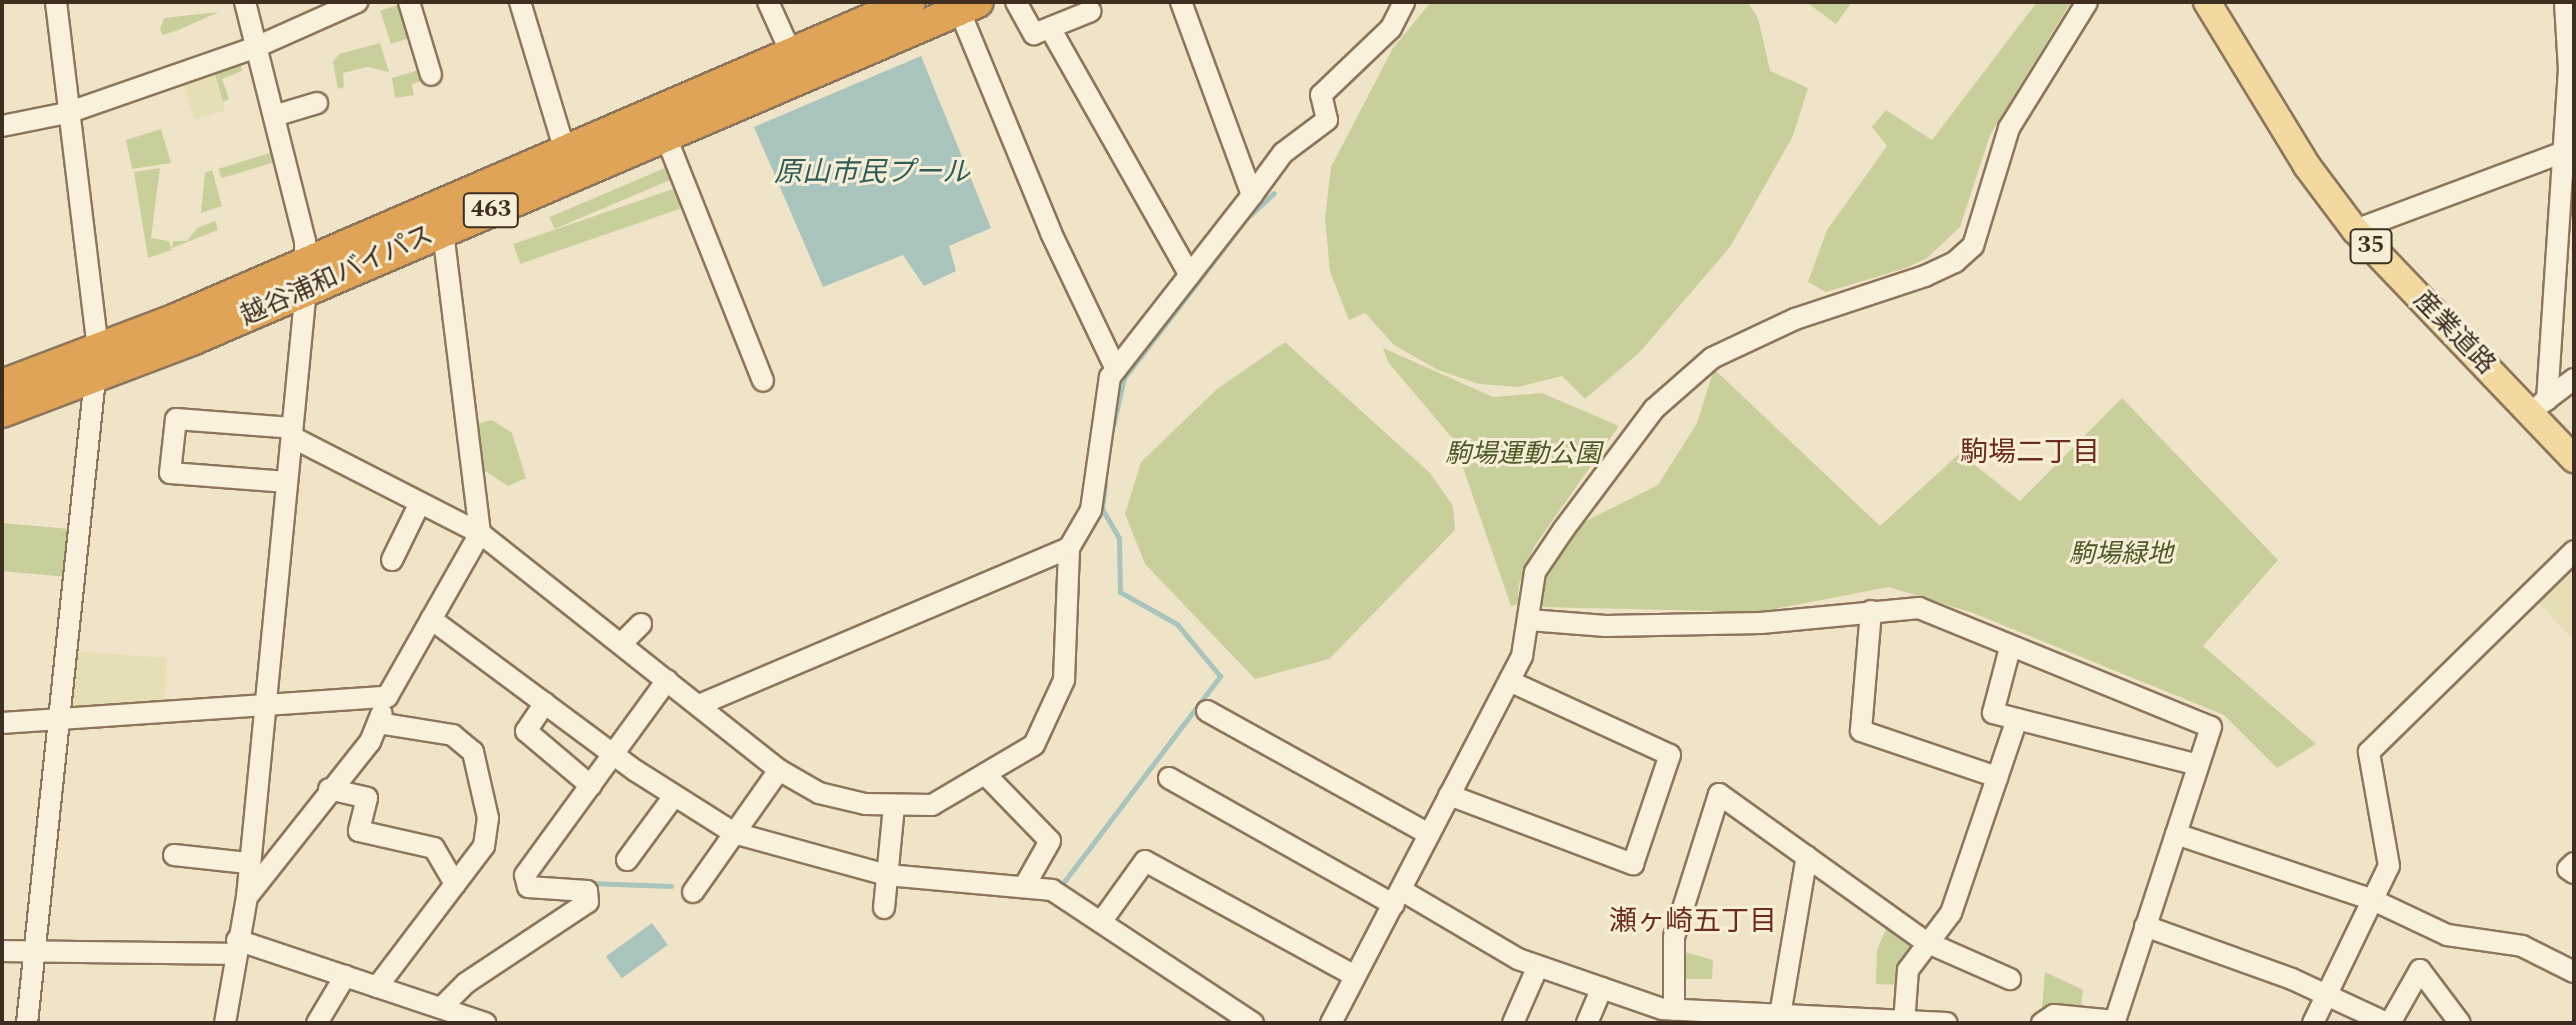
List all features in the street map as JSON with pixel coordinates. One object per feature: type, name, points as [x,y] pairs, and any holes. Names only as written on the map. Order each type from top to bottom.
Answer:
[{"type":"highway","name":"越谷浦和バイパス","points":[[306,276],[443,230],[662,125],[791,53],[910,2]]},
{"type":"highway","name":"越谷浦和バイパス","points":[[2,412],[96,364],[306,276],[565,151],[662,125],[964,5]]},
{"type":"highway","name":"越谷浦和バイパス","points":[[2,385],[96,364]]},
{"type":"main road","name":"産業道路","points":[[2207,2],[2307,166],[2355,230],[2538,406],[2574,459]]},
{"type":"street","points":[[27,1023],[96,364],[56,2]]},
{"type":"street","points":[[225,1023],[247,897],[306,276],[274,116],[245,2]]},
{"type":"street","points":[[2,126],[67,113],[256,47],[357,2]]},
{"type":"street","points":[[409,2],[431,75]]},
{"type":"street","points":[[520,2],[565,151]]},
{"type":"street","points":[[768,2],[791,53]]},
{"type":"street","points":[[1016,2],[1034,34],[1091,11]]},
{"type":"street","points":[[1181,2],[1252,195]]},
{"type":"street","points":[[287,482],[170,473],[176,419],[292,432],[419,505],[480,533],[779,770],[819,793],[894,806],[932,805],[1034,745],[1064,680],[1069,548],[1091,510],[1110,377],[1283,153],[1327,120],[1321,95],[1391,28],[1404,2]]},
{"type":"street","points":[[1331,1023],[1526,648],[1540,560],[1681,380],[1753,337],[1925,276],[1955,262],[1973,246],[2009,128],[2087,2]]},
{"type":"street","points":[[2538,406],[2569,150],[2565,2]]},
{"type":"street","points":[[964,5],[1051,233],[1116,369]]},
{"type":"street","points":[[1050,28],[1190,275]]},
{"type":"street","points":[[274,116],[317,103]]},
{"type":"street","points":[[662,125],[763,381]]},
{"type":"street","points":[[2355,230],[2569,150]]},
{"type":"street","points":[[247,897],[329,789],[370,742],[387,697],[480,533],[443,230]]},
{"type":"street","points":[[2538,406],[2574,379]]},
{"type":"street","points":[[392,560],[419,505]]},
{"type":"street","points":[[699,705],[1069,548]]},
{"type":"street","points":[[2313,1023],[2389,866],[2369,752],[2574,551]]},
{"type":"street","points":[[1529,620],[1606,626],[1761,623],[1919,608],[2010,648],[2211,727],[2114,1022],[2054,1015],[2042,1023]]},
{"type":"street","points":[[1871,611],[1861,731],[1997,777]]},
{"type":"street","points":[[431,619],[614,755],[734,833],[887,875],[1052,890],[1253,1023]]},
{"type":"street","points":[[622,643],[641,624]]},
{"type":"street","points":[[2010,648],[1993,713],[2198,765]]},
{"type":"street","points":[[441,1008],[478,974],[588,902],[587,891],[528,887],[525,875],[667,680]]},
{"type":"street","points":[[1449,795],[1633,864],[1670,755],[1509,681]]},
{"type":"street","points":[[2,723],[387,697]]},
{"type":"street","points":[[545,703],[526,731],[591,786]]},
{"type":"street","points":[[1207,711],[1429,834]]},
{"type":"street","points":[[1904,1022],[1908,970],[1926,942],[1951,913],[2017,719]]},
{"type":"street","points":[[377,987],[484,846],[488,818],[473,752],[453,735],[379,723]]},
{"type":"street","points":[[693,892],[779,770]]},
{"type":"street","points":[[985,774],[1050,841],[1024,887]]},
{"type":"street","points":[[1169,778],[1398,898],[1538,966],[1681,1014],[1947,1023]]},
{"type":"street","points":[[329,789],[367,798],[359,831],[434,848],[455,884]]},
{"type":"street","points":[[1681,1014],[1674,937],[1719,794],[1926,942],[2010,979]]},
{"type":"street","points":[[627,860],[674,796]]},
{"type":"street","points":[[884,908],[894,806]]},
{"type":"street","points":[[2176,834],[2373,900],[2447,935],[2522,946],[2574,972]]},
{"type":"street","points":[[174,855],[248,863]]},
{"type":"street","points":[[1780,1015],[1807,856]]},
{"type":"street","points":[[1101,922],[1145,861],[1355,976]]},
{"type":"street","points":[[2574,863],[2568,869],[2574,873]]},
{"type":"street","points":[[2145,926],[2326,994],[2389,1023],[2420,970],[2460,1023]]},
{"type":"street","points":[[2,951],[236,947],[345,976],[485,1023]]},
{"type":"street","points":[[1513,1023],[1538,966]]},
{"type":"street","points":[[317,1023],[345,976]]},
{"type":"street","points":[[1587,1023],[1602,988]]},
{"type":"shaded area","points":[[213,71],[225,110],[194,120],[182,80]]},
{"type":"shaded area","points":[[2570,569],[2574,573],[2574,640],[2537,601]]},
{"type":"shaded area","points":[[71,651],[167,658],[164,707],[65,715]]},
{"type":"green space","points":[[1431,2],[1748,2],[1758,18],[1770,71],[1808,88],[1793,136],[1730,247],[1639,353],[1585,399],[1562,376],[1518,387],[1479,384],[1438,370],[1394,345],[1365,313],[1349,320],[1330,272],[1325,218],[1331,167],[1393,48]]},
{"type":"green space","points":[[1806,2],[1852,2],[1836,24]]},
{"type":"green space","points":[[2037,2],[2071,2],[1990,135],[1960,227],[1927,258],[1906,268],[1826,292],[1808,282],[1827,230],[1887,146],[1872,127],[1886,110],[1932,140]]},
{"type":"green space","points":[[404,3],[415,36],[391,44],[380,11]]},
{"type":"green space","points":[[219,12],[162,35],[160,29],[164,18]]},
{"type":"green space","points":[[380,43],[389,72],[367,67],[343,73],[344,87],[338,89],[333,62],[339,54]]},
{"type":"green space","points":[[240,61],[242,71],[222,79],[229,99],[223,102],[214,71]]},
{"type":"green space","points":[[421,69],[426,80],[412,84],[414,95],[395,98],[392,78]]},
{"type":"green space","points":[[161,129],[171,163],[132,169],[126,140]]},
{"type":"green space","points":[[273,152],[276,162],[221,178],[218,169]]},
{"type":"green space","points":[[672,165],[677,177],[555,229],[550,217]]},
{"type":"green space","points":[[160,168],[151,238],[169,241],[172,250],[148,258],[134,172]]},
{"type":"green space","points":[[212,170],[222,206],[201,213],[205,173]]},
{"type":"green space","points":[[676,188],[683,208],[520,264],[513,244]]},
{"type":"green space","points":[[215,221],[218,230],[172,248],[173,241],[187,241],[197,228]]},
{"type":"green space","points":[[1285,342],[1430,473],[1453,506],[1455,530],[1329,659],[1255,679],[1145,564],[1125,514],[1141,462],[1217,389]]},
{"type":"green space","name":"駒場運動公園","points":[[1383,348],[1493,397],[1542,393],[1619,426],[1534,547],[1519,584],[1518,604],[1511,606],[1453,439],[1388,362]]},
{"type":"green space","name":"駒場緑地","points":[[1714,369],[1880,526],[1960,453],[2020,501],[2122,398],[2278,560],[2203,646],[2316,744],[2277,768],[2224,715],[1973,613],[1889,587],[1759,612],[1540,607],[1545,580],[1582,523],[1658,485],[1697,423]]},
{"type":"green space","points":[[492,420],[512,433],[526,478],[508,486],[476,465],[477,424]]},
{"type":"green space","points":[[2,523],[73,529],[69,577],[2,571]]},
{"type":"green space","points":[[1889,922],[1916,940],[1900,965],[1898,985],[1876,984],[1877,950]]},
{"type":"green space","points":[[1681,951],[1713,960],[1712,979],[1684,979]]},
{"type":"green space","points":[[2045,972],[2083,990],[2080,1014],[2041,1018]]},
{"type":"water","name":"原山市民プール","points":[[921,56],[991,228],[949,246],[956,271],[924,286],[903,255],[823,287],[754,127]]},
{"type":"water","points":[[652,923],[668,945],[622,978],[606,957]]},
{"type":"waterway","points":[[1113,426],[1124,378],[1246,219],[1274,193]]},
{"type":"waterway","points":[[1060,887],[1220,676],[1177,624],[1120,592],[1119,538],[1102,509],[1105,483]]},
{"type":"waterway","points":[[588,883],[671,886]]},
{"type":"district","name":"駒場二丁目","points":[[2030,453]]},
{"type":"district","name":"瀬ヶ崎五丁目","points":[[1693,922]]}]
